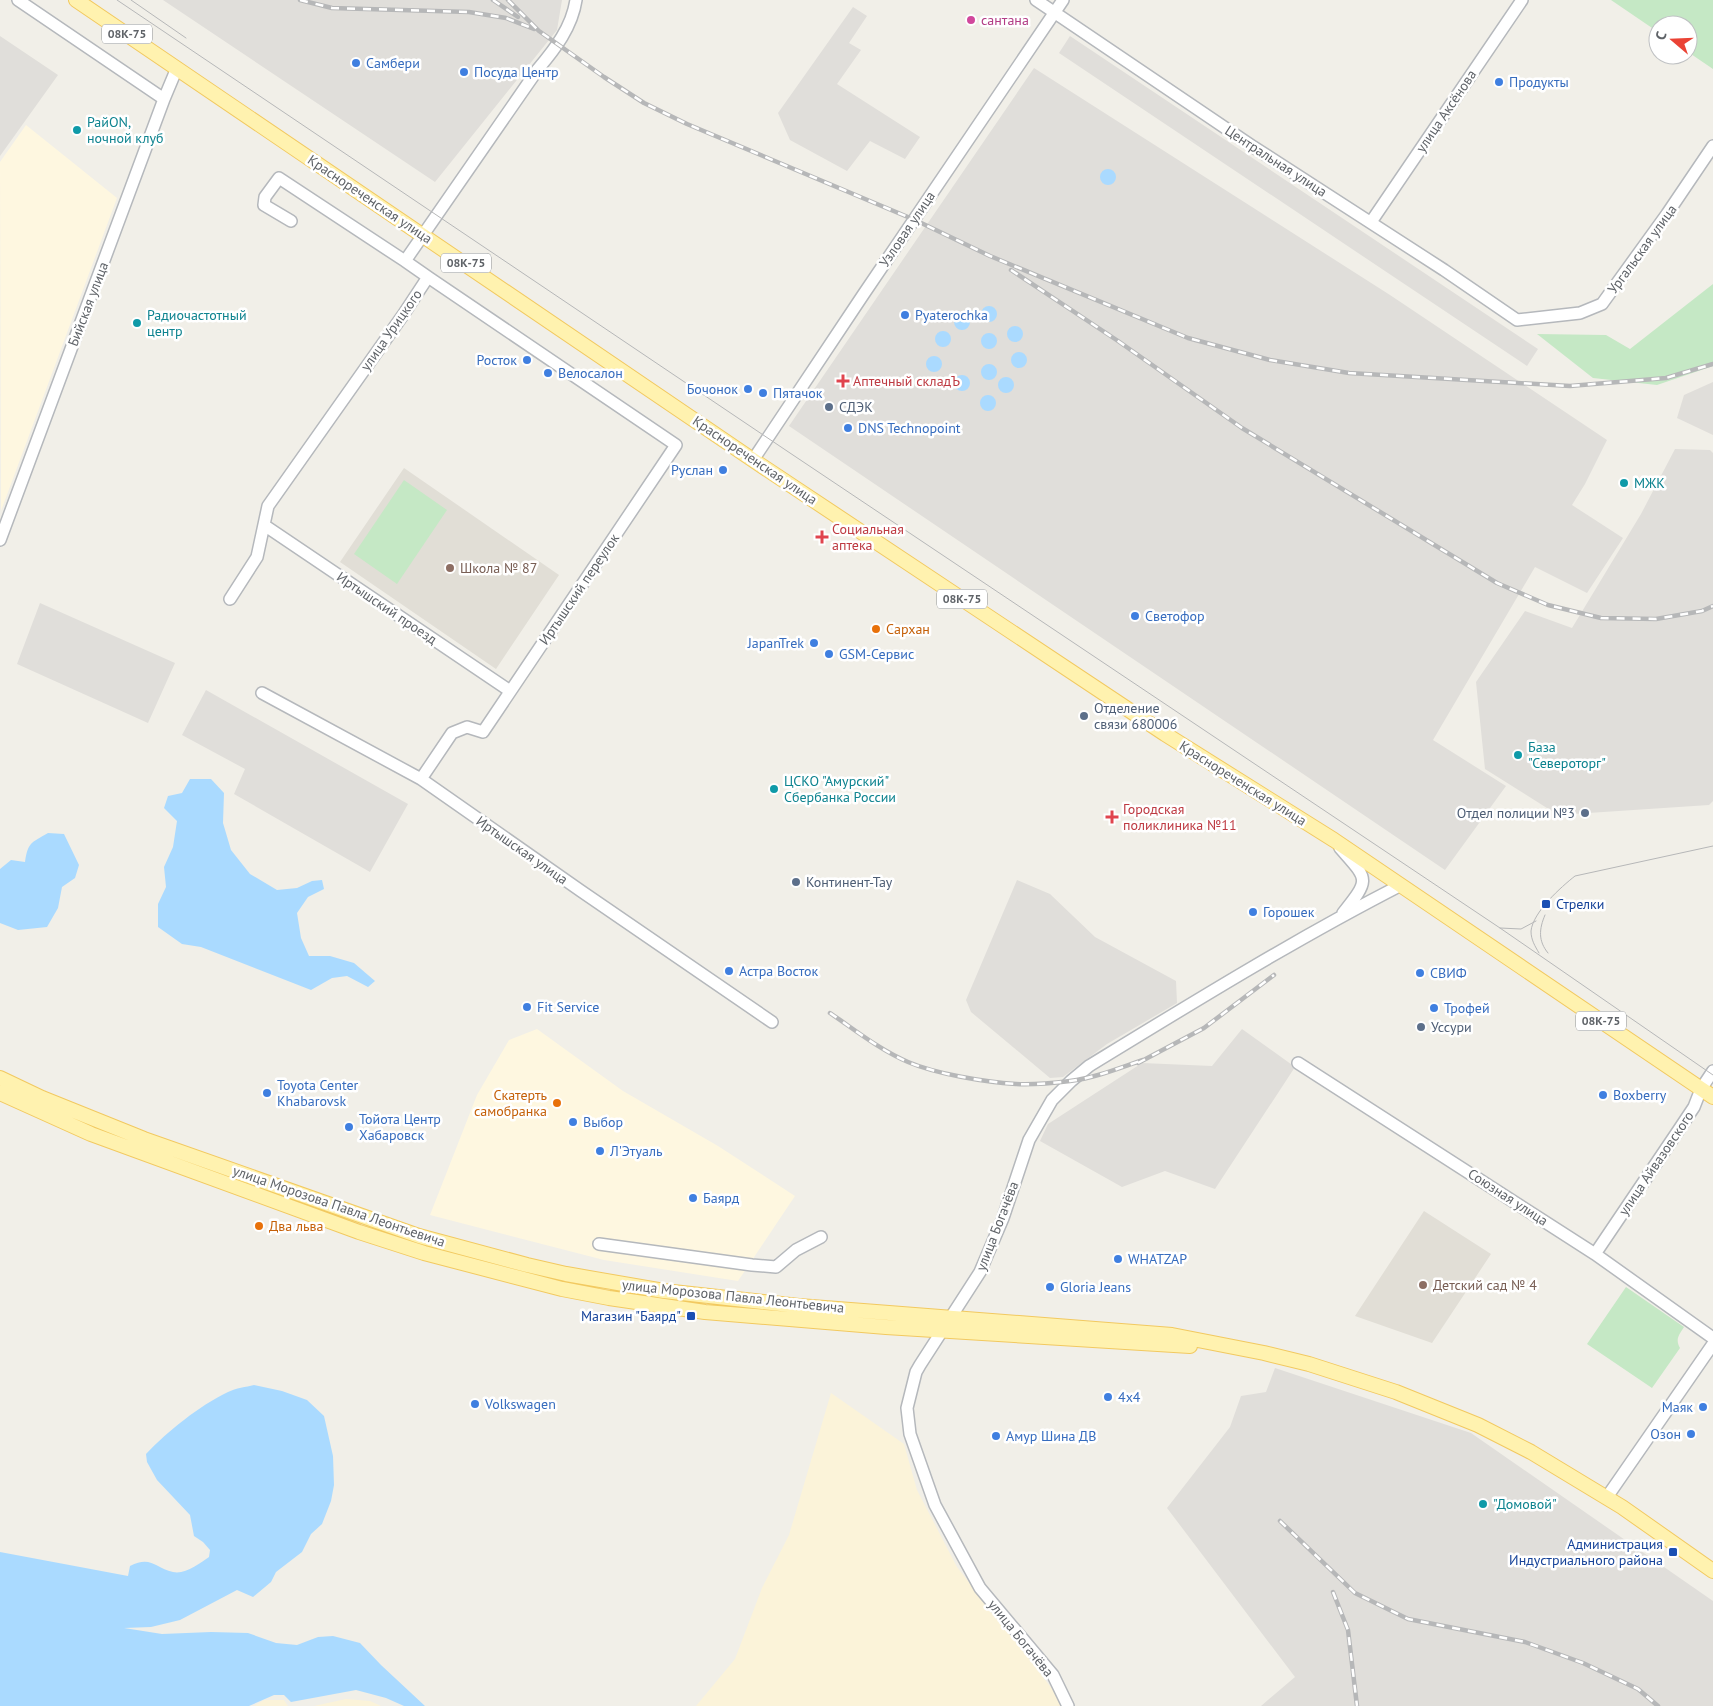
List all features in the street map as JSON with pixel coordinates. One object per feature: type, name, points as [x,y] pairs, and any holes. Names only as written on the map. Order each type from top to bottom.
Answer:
[{"type":"main road","name":"Краснореченская улица","points":[[76,0],[754,460],[1165,734],[1334,840],[1713,1097]]},
{"type":"main road","name":"улица Морозова Павла Леонтьевича","points":[[0,1078],[42,1098],[199,1159],[419,1236],[527,1265],[664,1292],[799,1306],[1172,1334],[1309,1364],[1396,1392],[1478,1425],[1514,1443],[1548,1461],[1606,1497],[1713,1571]]},
{"type":"main road","name":"улица Морозова Павла Леонтьевича","points":[[0,1093],[92,1134],[284,1206],[424,1253],[522,1280],[610,1298],[705,1312],[1204,1347],[1228,1345]]},
{"type":"street","points":[[18,0],[164,99]]},
{"type":"street","points":[[405,261],[538,69],[558,45],[575,11],[576,0]]},
{"type":"street","name":"Центральная улица","points":[[1036,0],[1252,146],[1371,222],[1517,320]]},
{"type":"street","name":"Узловая улица","points":[[754,460],[1063,0]]},
{"type":"street","name":"улица Аксёнова","points":[[1371,222],[1522,0]]},
{"type":"street","name":"Бийская улица","points":[[0,540],[177,68]]},
{"type":"street","name":"Ургальская улица","points":[[1517,320],[1580,313],[1602,304],[1713,146]]},
{"type":"street","name":"улица Урицкого","points":[[230,599],[257,557],[268,506],[428,277],[279,178],[265,197],[264,205],[291,221]]},
{"type":"street","name":"Иртышский переулок","points":[[421,779],[452,733],[467,727],[483,732],[676,446],[428,277]]},
{"type":"street","name":"Иртышский проезд","points":[[264,526],[510,691]]},
{"type":"street","name":"Иртышская улица","points":[[262,693],[421,779],[772,1022]]},
{"type":"street","points":[[1334,840],[1360,872],[1363,879],[1360,890],[1340,916]]},
{"type":"street","name":"улица Богачёва","points":[[1068,1706],[1052,1675],[980,1588],[935,1505],[910,1434],[908,1408],[916,1372],[980,1272],[1003,1218],[1028,1140],[1052,1100],[1089,1066],[1249,968],[1340,916],[1401,885]]},
{"type":"street","name":"Союзная улица","points":[[1298,1063],[1595,1254],[1713,1338]]},
{"type":"street","name":"улица Айвазовского","points":[[1595,1254],[1694,1107],[1701,1089],[1713,1070]]},
{"type":"street","points":[[599,1244],[776,1267],[796,1250],[820,1237]]},
{"type":"street","points":[[1606,1497],[1713,1344]]},
{"type":"shaded area","points":[[163,0],[562,0],[557,30],[435,182]]},
{"type":"shaded area","points":[[853,7],[867,16],[849,43],[861,50],[837,84],[920,137],[905,159],[870,141],[847,171],[790,140],[778,113]]},
{"type":"shaded area","points":[[0,36],[58,75],[0,156]]},
{"type":"shaded area","points":[[1070,36],[1538,349],[1527,366],[1059,53]]},
{"type":"shaded area","points":[[1034,68],[1390,295],[1607,440],[1572,505],[1623,538],[1587,593],[1535,567],[1433,740],[1506,786],[1445,870],[789,426]]},
{"type":"shaded area","points":[[26,125],[117,198],[1,511],[0,162]]},
{"type":"shaded area","points":[[1713,382],[1713,435],[1677,418],[1684,395]]},
{"type":"shaded area","points":[[1675,449],[1710,450],[1713,453],[1713,801],[1709,805],[1558,815],[1485,769],[1476,682],[1525,611],[1572,628],[1641,514]]},
{"type":"shaded area","name":"Школа № 87","points":[[404,468],[559,575],[496,669],[340,562]]},
{"type":"shaded area","points":[[40,603],[175,663],[148,723],[17,664]]},
{"type":"shaded area","points":[[206,690],[408,804],[370,872],[234,794],[245,769],[182,735]]},
{"type":"shaded area","points":[[1017,880],[1050,894],[1095,937],[1176,981],[1177,1003],[1107,1044],[1063,1077],[1050,1078],[971,1012],[966,1000]]},
{"type":"shaded area","points":[[537,1029],[623,1091],[718,1146],[795,1196],[738,1281],[604,1260],[430,1215],[477,1095],[509,1040]]},
{"type":"shaded area","points":[[1242,1029],[1295,1067],[1215,1189],[1165,1171],[1122,1187],[1040,1141],[1048,1124],[1142,1063],[1212,1066]]},
{"type":"shaded area","name":"Детский сад № 4","points":[[1424,1211],[1491,1254],[1432,1343],[1355,1316]]},
{"type":"shaded area","points":[[1275,1368],[1471,1433],[1713,1601],[1713,1706],[1261,1706],[1295,1677],[1167,1508],[1230,1427],[1241,1396],[1266,1392]]},
{"type":"green space","points":[[1611,0],[1713,0],[1713,69],[1698,59],[1698,15],[1648,15],[1648,25]]},
{"type":"green space","points":[[1713,284],[1713,366],[1657,385],[1593,378],[1537,334],[1606,335],[1630,349]]},
{"type":"green space","points":[[404,480],[447,510],[397,584],[354,554]]},
{"type":"green space","points":[[1626,1287],[1684,1327],[1678,1340],[1680,1348],[1652,1388],[1587,1344]]},
{"type":"sand","points":[[831,1393],[904,1444],[917,1490],[957,1567],[1053,1690],[1061,1706],[696,1706],[735,1659],[762,1588],[789,1535]]},
{"type":"sand","points":[[346,1699],[370,1701],[381,1706],[314,1706]]},
{"type":"sand","points":[[264,1700],[284,1700],[288,1706],[254,1706]]},
{"type":"water","points":[[1108,169],[1114,171],[1116,177],[1114,183],[1108,185],[1102,183],[1100,177],[1102,171]]},
{"type":"water","points":[[989,306],[995,308],[997,314],[995,320],[989,322],[983,320],[981,314],[983,308]]},
{"type":"water","points":[[962,314],[968,316],[970,322],[968,328],[962,330],[956,328],[954,322],[956,316]]},
{"type":"water","points":[[1015,326],[1021,328],[1023,334],[1021,340],[1015,342],[1009,340],[1007,334],[1009,328]]},
{"type":"water","points":[[943,331],[949,333],[951,339],[949,345],[943,347],[937,345],[935,339],[937,333]]},
{"type":"water","points":[[989,333],[995,335],[997,341],[995,347],[989,349],[983,347],[981,341],[983,335]]},
{"type":"water","points":[[1019,352],[1025,354],[1027,360],[1025,366],[1019,368],[1013,366],[1011,360],[1013,354]]},
{"type":"water","points":[[934,356],[940,358],[942,364],[940,370],[934,372],[928,370],[926,364],[928,358]]},
{"type":"water","points":[[989,364],[995,366],[997,372],[995,378],[989,380],[983,378],[981,372],[983,366]]},
{"type":"water","points":[[962,375],[968,377],[970,383],[968,389],[962,391],[956,389],[954,383],[956,377]]},
{"type":"water","points":[[1006,377],[1012,379],[1014,385],[1012,391],[1006,393],[1000,391],[998,385],[1000,379]]},
{"type":"water","points":[[988,395],[994,397],[996,403],[994,409],[988,411],[982,409],[980,403],[982,397]]},
{"type":"water","points":[[190,779],[211,779],[224,793],[223,823],[231,850],[250,874],[277,890],[297,888],[312,881],[322,880],[324,889],[308,897],[297,913],[301,938],[309,956],[330,956],[354,963],[375,981],[368,987],[347,976],[332,978],[311,990],[201,947],[182,944],[158,927],[158,904],[166,887],[164,867],[173,847],[177,821],[164,808],[168,796],[182,793]]},
{"type":"water","points":[[48,833],[64,834],[79,865],[75,878],[62,887],[58,908],[47,927],[18,930],[0,923],[0,869],[11,860],[25,862],[27,850],[31,844]]},
{"type":"water","points":[[254,1385],[282,1391],[307,1400],[324,1416],[333,1456],[334,1485],[331,1501],[322,1524],[311,1534],[302,1552],[276,1572],[271,1582],[253,1597],[237,1590],[180,1620],[151,1627],[124,1628],[162,1634],[248,1633],[276,1643],[297,1645],[318,1637],[333,1636],[360,1643],[425,1706],[404,1706],[386,1698],[356,1690],[291,1702],[284,1695],[274,1695],[249,1706],[0,1706],[0,1552],[128,1576],[130,1566],[137,1563],[153,1563],[173,1572],[182,1572],[209,1557],[210,1550],[194,1536],[190,1515],[157,1480],[147,1462],[146,1454],[174,1428],[206,1404],[231,1391]]},
{"type":"tram line","points":[[117,0],[1500,928],[1713,1075]]},
{"type":"tram line","points":[[131,0],[186,38]]},
{"type":"tram line","points":[[1539,953],[1533,943],[1531,931],[1533,924],[1548,901],[1575,876],[1713,846]]},
{"type":"tram line","points":[[1545,915],[1540,935],[1542,944],[1548,953]]},
{"type":"tram line","points":[[1500,928],[1521,929],[1536,921]]},
{"type":"railway","points":[[300,0],[332,8],[469,12],[506,18],[534,29]]},
{"type":"railway","points":[[493,0],[518,17]]},
{"type":"railway","points":[[508,0],[539,31],[644,103],[687,124],[915,220],[990,256],[1188,338],[1270,360],[1349,373],[1570,386],[1666,378],[1713,364]]},
{"type":"railway","points":[[1011,270],[1118,341],[1242,428],[1497,583],[1548,605],[1601,618],[1656,619],[1702,611],[1713,606]]},
{"type":"railway","points":[[1138,1063],[1204,1028],[1274,975]]},
{"type":"railway","points":[[830,1013],[878,1046],[908,1062],[946,1074],[976,1079],[1023,1084],[1079,1080],[1143,1060]]},
{"type":"railway","points":[[1280,1521],[1355,1593],[1408,1619],[1525,1642],[1583,1663],[1638,1689],[1658,1706]]},
{"type":"railway","points":[[1333,1592],[1348,1630],[1357,1706]]},
{"type":"place","name":"сантана","points":[[971,20]]},
{"type":"place","name":"Самбери","points":[[356,63]]},
{"type":"place","name":"Посуда Центр","points":[[464,72]]},
{"type":"place","name":"Продукты","points":[[1499,82]]},
{"type":"place","name":"РайON, ночной клуб","points":[[77,130]]},
{"type":"place","name":"Pyaterochka","points":[[905,315]]},
{"type":"place","name":"Радиочастотный центр","points":[[137,323]]},
{"type":"place","name":"Росток","points":[[527,360]]},
{"type":"place","name":"Велосалон","points":[[548,373]]},
{"type":"place","name":"Аптечный складЪ","points":[[843,381]]},
{"type":"place","name":"Бочонок","points":[[748,389]]},
{"type":"place","name":"Пятачок","points":[[763,393]]},
{"type":"place","name":"СДЭК","points":[[829,407]]},
{"type":"place","name":"DNS Technopoint","points":[[848,428]]},
{"type":"place","name":"Руслан","points":[[723,470]]},
{"type":"place","name":"МЖК","points":[[1624,483]]},
{"type":"place","name":"Социальная аптека","points":[[822,537]]},
{"type":"place","name":"Школа № 87","points":[[450,568]]},
{"type":"place","name":"Светофор","points":[[1135,616]]},
{"type":"place","name":"Сархан","points":[[876,629]]},
{"type":"place","name":"JapanTrek","points":[[814,643]]},
{"type":"place","name":"GSM-Сервис","points":[[829,654]]},
{"type":"place","name":"Отделение связи 680006","points":[[1084,716]]},
{"type":"place","name":"База \"Североторг\"","points":[[1518,755]]},
{"type":"place","name":"ЦСКО \"Амурский\" Сбербанка России","points":[[774,789]]},
{"type":"place","name":"Отдел полиции №3","points":[[1585,813]]},
{"type":"place","name":"Городская поликлиника №11","points":[[1112,817]]},
{"type":"place","name":"Континент-Тау","points":[[796,882]]},
{"type":"place","name":"Стрелки","points":[[1546,904]]},
{"type":"place","name":"Горошек","points":[[1253,912]]},
{"type":"place","name":"Астра Восток","points":[[729,971]]},
{"type":"place","name":"СВИФ","points":[[1420,973]]},
{"type":"place","name":"Fit Service","points":[[527,1007]]},
{"type":"place","name":"Трофей","points":[[1434,1008]]},
{"type":"place","name":"Уссури","points":[[1421,1027]]},
{"type":"place","name":"Toyota Center Khabarovsk","points":[[267,1093]]},
{"type":"place","name":"Boxberry","points":[[1603,1095]]},
{"type":"place","name":"Скатерть самобранка","points":[[557,1103]]},
{"type":"place","name":"Выбор","points":[[573,1122]]},
{"type":"place","name":"Тойота Центр Хабаровск","points":[[349,1127]]},
{"type":"place","name":"Л'Этуаль","points":[[600,1151]]},
{"type":"place","name":"Баярд","points":[[693,1198]]},
{"type":"place","name":"Два льва","points":[[259,1226]]},
{"type":"place","name":"WHATZAP","points":[[1118,1259]]},
{"type":"place","name":"Детский сад № 4","points":[[1423,1285]]},
{"type":"place","name":"Gloria Jeans","points":[[1050,1287]]},
{"type":"place","name":"Магазин \"Баярд\"","points":[[691,1316]]},
{"type":"place","name":"4х4","points":[[1108,1397]]},
{"type":"place","name":"Volkswagen","points":[[475,1404]]},
{"type":"place","name":"Маяк","points":[[1703,1407]]},
{"type":"place","name":"Озон","points":[[1691,1434]]},
{"type":"place","name":"Амур Шина ДВ","points":[[996,1436]]},
{"type":"place","name":"\"Домовой\"","points":[[1483,1504]]},
{"type":"place","name":"Администрация Индустриального района","points":[[1673,1552]]}]
